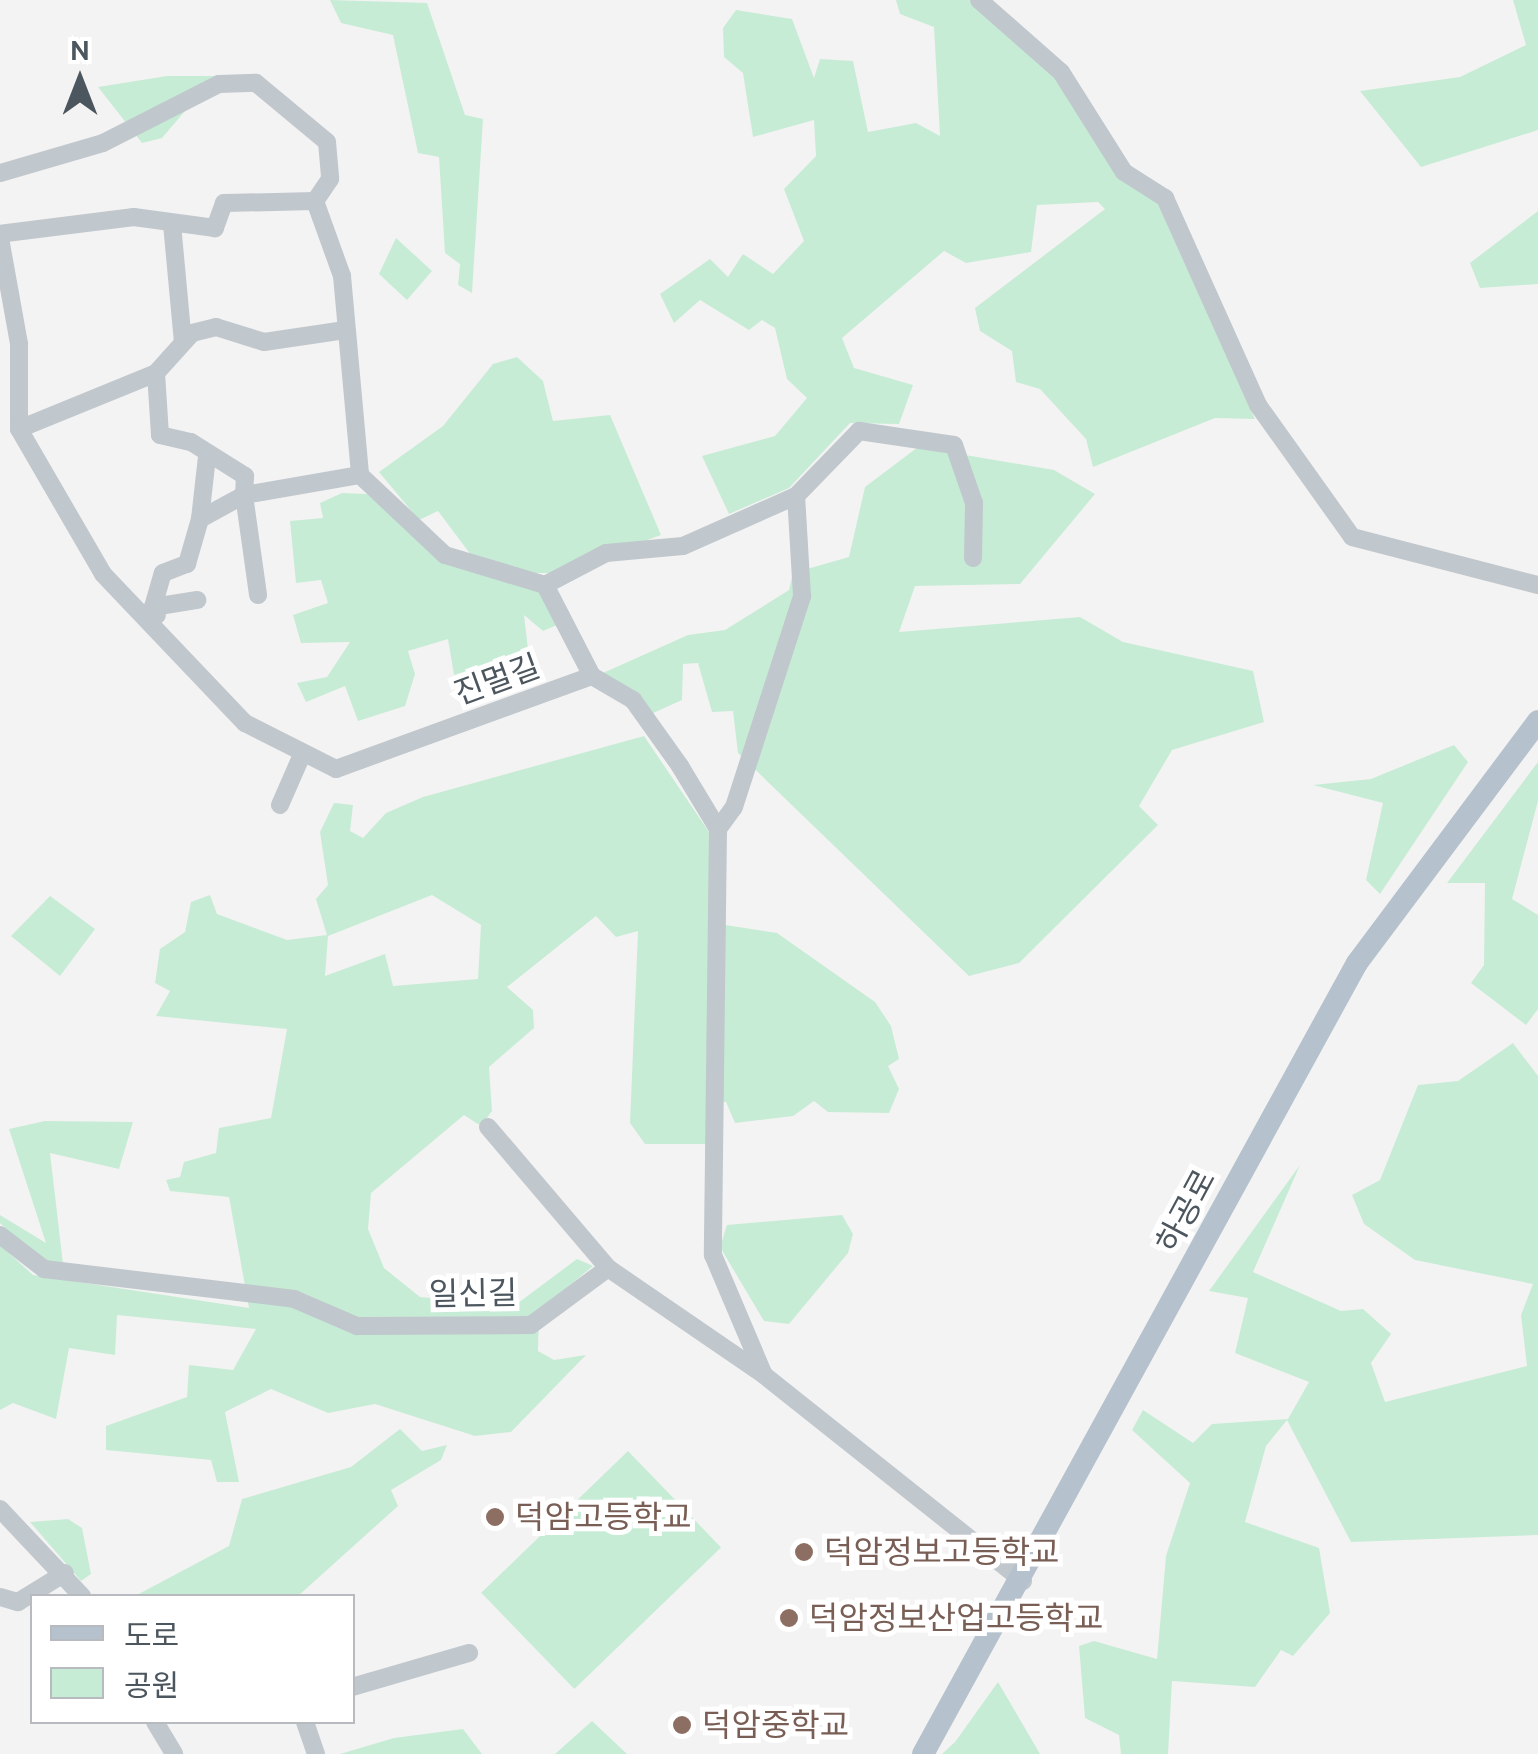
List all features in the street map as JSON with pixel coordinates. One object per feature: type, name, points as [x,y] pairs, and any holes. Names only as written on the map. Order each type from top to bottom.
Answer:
[{"type":"main road","name":"하공로","points":[[924,1754],[1023,1581],[1358,963],[1538,721]]},
{"type":"street","points":[[979,0],[1060,72],[1124,172],[1165,198],[1258,405],[1352,537],[1538,585]]},
{"type":"street","points":[[0,173],[103,143],[218,84],[256,84],[327,142],[330,179],[316,201]]},
{"type":"street","points":[[316,201],[224,203],[216,228],[134,217],[0,236],[19,344],[19,429],[156,373],[183,342],[216,327],[264,342],[345,330]]},
{"type":"street","points":[[316,201],[342,276],[360,475],[445,555],[545,585],[606,553],[683,546],[796,496],[859,431],[954,446],[974,503],[973,558]]},
{"type":"street","points":[[172,224],[183,342]]},
{"type":"street","points":[[156,373],[160,435],[245,476],[244,495],[258,595]]},
{"type":"street","name":"진멀길","points":[[19,429],[103,574],[246,723],[300,757],[336,768],[592,676],[633,700],[718,829]]},
{"type":"street","points":[[171,643],[153,607],[164,573],[187,564],[200,519],[207,457]]},
{"type":"street","points":[[200,519],[244,495],[360,475]]},
{"type":"street","points":[[764,1375],[713,1255],[707,1198],[722,1058],[718,829],[734,807],[802,596],[796,496]]},
{"type":"street","points":[[545,585],[592,676]]},
{"type":"street","points":[[153,607],[197,600]]},
{"type":"street","points":[[280,805],[300,757]]},
{"type":"street","points":[[488,1127],[608,1268],[764,1375],[1023,1581]]},
{"type":"street","name":"일신길","points":[[0,1235],[44,1269],[294,1300],[357,1326],[531,1325],[608,1268]]},
{"type":"street","points":[[0,1509],[65,1573],[81,1594]]},
{"type":"street","points":[[31,1594],[65,1573]]},
{"type":"street","points":[[0,1597],[18,1602],[30,1595]]},
{"type":"street","points":[[355,1686],[468,1653]]},
{"type":"street","points":[[156,1724],[174,1754]]},
{"type":"street","points":[[306,1724],[316,1754]]},
{"type":"green space","points":[[330,0],[427,3],[465,115],[483,119],[472,293],[458,285],[460,264],[445,253],[439,157],[418,153],[393,35],[341,23]]},
{"type":"green space","points":[[896,0],[969,0],[1059,82],[1158,204],[1255,419],[1215,418],[1093,467],[1086,439],[1040,389],[1016,382],[1012,351],[980,331],[975,308],[1105,209],[1098,202],[1037,205],[1031,252],[966,263],[944,251],[842,338],[854,368],[913,385],[899,424],[850,423],[789,488],[729,514],[702,456],[775,436],[807,398],[787,379],[775,328],[762,320],[749,330],[700,300],[674,323],[660,294],[710,259],[728,277],[743,254],[773,274],[804,241],[784,189],[816,156],[814,120],[753,137],[743,73],[724,57],[723,28],[736,10],[792,19],[814,78],[820,59],[853,61],[868,132],[916,123],[940,136],[934,27],[900,14]]},
{"type":"green space","points":[[1513,0],[1538,0],[1538,130],[1421,167],[1360,91],[1460,77],[1526,45]]},
{"type":"green space","points":[[167,76],[215,76],[162,138],[142,143],[98,87]]},
{"type":"green space","points":[[1538,211],[1538,284],[1480,288],[1470,263]]},
{"type":"green space","points":[[396,238],[432,271],[407,300],[379,274]]},
{"type":"green space","points":[[517,357],[543,381],[553,421],[610,415],[661,535],[557,573],[534,573],[557,625],[543,631],[524,615],[528,649],[454,675],[448,639],[408,651],[415,674],[405,706],[358,721],[345,686],[306,702],[297,683],[327,677],[350,642],[301,643],[293,615],[328,603],[321,580],[296,583],[290,521],[323,518],[320,503],[342,493],[367,494],[444,560],[471,555],[438,511],[419,520],[379,472],[443,426],[493,364]]},
{"type":"green space","points":[[918,447],[1054,470],[1095,494],[1020,584],[915,586],[899,632],[1080,617],[1123,642],[1253,671],[1264,722],[1172,750],[1139,806],[1158,825],[1019,963],[969,976],[738,753],[733,711],[712,712],[698,663],[683,664],[682,700],[651,714],[603,673],[688,635],[725,630],[789,590],[793,573],[849,557],[865,487]]},
{"type":"green space","points":[[644,736],[709,832],[712,923],[777,933],[875,1002],[891,1026],[899,1059],[888,1066],[899,1089],[889,1113],[828,1112],[814,1101],[793,1116],[735,1123],[726,1102],[706,1102],[707,1144],[645,1144],[630,1123],[638,931],[616,937],[596,916],[507,987],[533,1010],[534,1028],[489,1067],[492,1111],[481,1126],[464,1115],[371,1193],[368,1229],[384,1268],[420,1297],[514,1306],[577,1259],[593,1266],[539,1311],[538,1351],[554,1360],[586,1355],[511,1432],[475,1436],[375,1404],[328,1413],[271,1389],[225,1412],[239,1482],[217,1482],[211,1460],[106,1450],[106,1426],[187,1397],[189,1365],[233,1370],[256,1329],[117,1315],[115,1355],[69,1348],[56,1419],[13,1403],[0,1410],[0,1245],[33,1275],[249,1308],[229,1197],[170,1191],[166,1180],[180,1177],[184,1162],[216,1153],[219,1128],[271,1118],[287,1029],[156,1016],[170,991],[155,983],[160,949],[185,932],[191,902],[210,895],[217,914],[287,940],[327,935],[316,899],[328,885],[320,832],[334,803],[353,805],[350,831],[363,838],[386,813],[423,797]],"holes":[[[432,895],[481,925],[478,979],[393,986],[385,954],[325,976],[328,936]]]},
{"type":"green space","points":[[1454,745],[1468,762],[1380,894],[1366,880],[1383,803],[1313,785],[1371,779]]},
{"type":"green space","points":[[1538,762],[1538,801],[1512,899],[1538,915],[1538,1009],[1526,1025],[1471,983],[1484,965],[1485,883],[1447,883]]},
{"type":"green space","points":[[50,896],[95,929],[60,976],[11,936]]},
{"type":"green space","points":[[1513,1043],[1538,1076],[1538,1535],[1351,1542],[1287,1420],[1266,1446],[1245,1522],[1319,1548],[1330,1613],[1293,1656],[1281,1650],[1255,1687],[1172,1681],[1168,1754],[1121,1754],[1119,1735],[1085,1718],[1079,1646],[1094,1641],[1157,1659],[1166,1556],[1190,1483],[1132,1430],[1143,1410],[1193,1443],[1212,1424],[1288,1419],[1309,1382],[1235,1353],[1248,1298],[1209,1291],[1300,1165],[1253,1272],[1341,1311],[1363,1309],[1391,1334],[1371,1363],[1385,1402],[1527,1366],[1521,1315],[1533,1284],[1415,1260],[1364,1224],[1352,1195],[1380,1180],[1418,1085],[1458,1081]]},
{"type":"green space","points":[[45,1121],[133,1122],[119,1169],[50,1153],[63,1264],[45,1267],[0,1223],[0,1215],[46,1243],[9,1129]]},
{"type":"green space","points":[[842,1215],[853,1234],[848,1253],[789,1324],[764,1321],[720,1247],[727,1225]]},
{"type":"green space","points":[[400,1429],[422,1451],[447,1445],[441,1460],[391,1490],[398,1506],[300,1594],[139,1594],[229,1546],[242,1499],[351,1467]]},
{"type":"green space","points":[[628,1451],[721,1547],[574,1689],[481,1593]]},
{"type":"green space","points":[[68,1519],[82,1528],[91,1574],[81,1581],[30,1522]]},
{"type":"green space","points":[[998,1682],[1040,1754],[942,1754],[955,1742]]},
{"type":"green space","points":[[592,1721],[627,1754],[555,1754]]},
{"type":"green space","points":[[463,1729],[482,1754],[340,1754],[394,1738]]},
{"type":"place","name":"덕암고등학교","points":[[495,1517]]},
{"type":"place","name":"덕암정보고등학교","points":[[804,1552]]},
{"type":"place","name":"덕암정보산업고등학교","points":[[789,1618]]},
{"type":"place","name":"덕암중학교","points":[[682,1725]]}]
